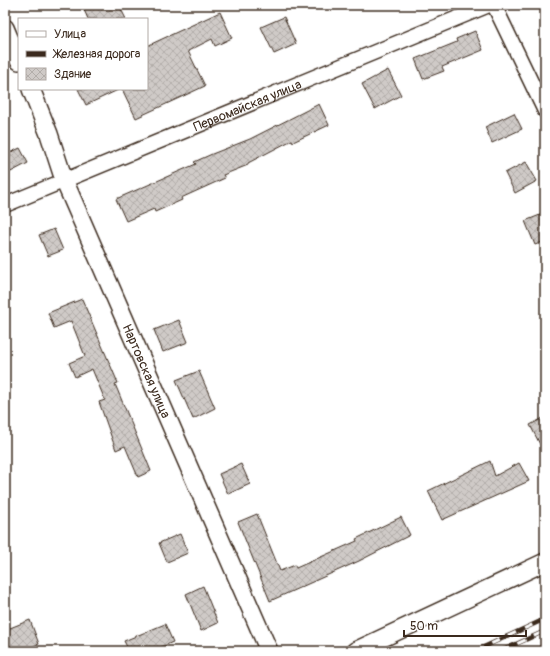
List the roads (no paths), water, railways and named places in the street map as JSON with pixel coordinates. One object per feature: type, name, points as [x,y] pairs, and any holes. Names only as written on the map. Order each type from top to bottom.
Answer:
[{"type":"street","name":"Первомайская улица","points":[[5,205],[489,5]]},
{"type":"street","points":[[494,5],[545,111]]},
{"type":"street","points":[[5,28],[18,59]]},
{"type":"street","name":"Нартовская улица","points":[[30,90],[49,134],[64,180],[269,651]]},
{"type":"street","points":[[355,651],[545,562]]},
{"type":"railway","points":[[475,651],[545,619]]},
{"type":"railway","points":[[501,651],[545,631]]}]
